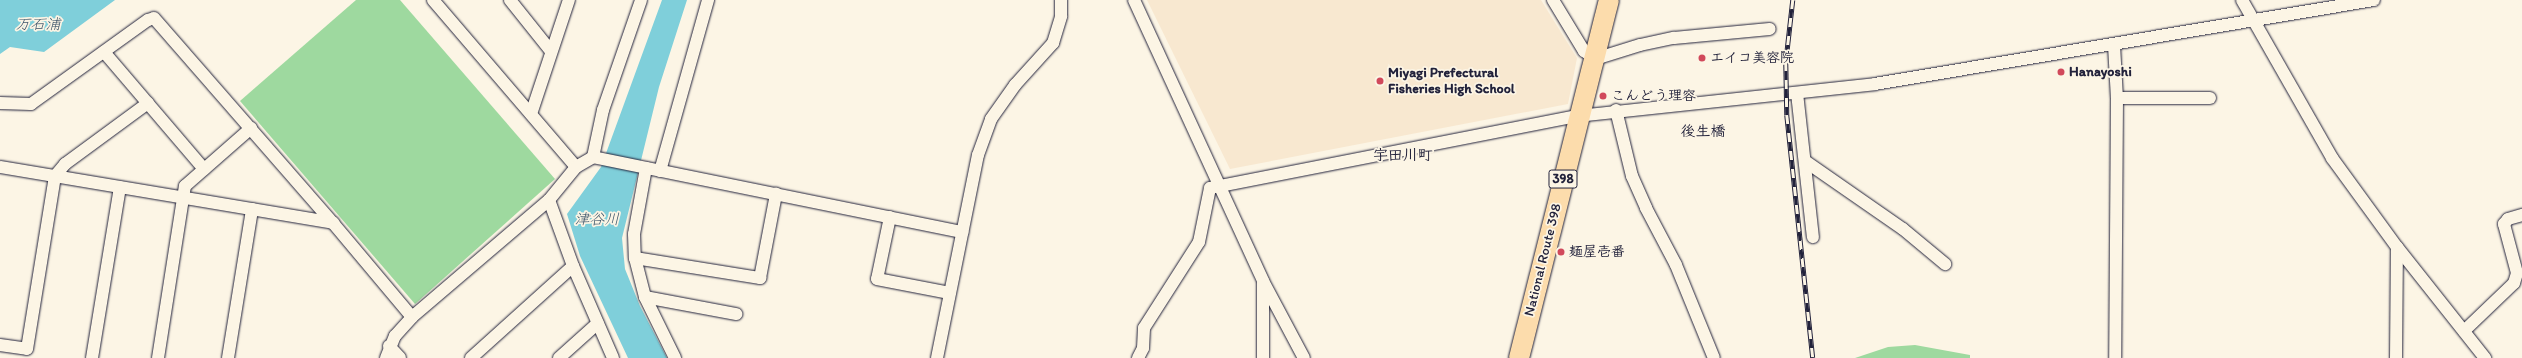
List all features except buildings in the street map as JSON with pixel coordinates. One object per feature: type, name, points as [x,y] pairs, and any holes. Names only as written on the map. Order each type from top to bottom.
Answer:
[{"type":"highway","name":"National Route 398","points":[[1519,358],[1578,116],[1595,59],[1609,0]]},
{"type":"street","points":[[433,0],[576,168]]},
{"type":"street","points":[[510,0],[550,50]]},
{"type":"street","points":[[531,114],[550,50],[569,0]]},
{"type":"street","points":[[597,158],[602,110],[641,0]]},
{"type":"street","points":[[660,171],[708,0]]},
{"type":"street","points":[[937,358],[978,155],[992,119],[1015,85],[1053,43],[1061,16],[1061,0]]},
{"type":"street","points":[[1134,0],[1263,281],[1304,358]]},
{"type":"street","points":[[1553,0],[1584,52],[1595,59],[1640,45],[1674,38],[1770,29]]},
{"type":"street","points":[[2242,0],[2252,20],[2332,158],[2397,247],[2485,358]]},
{"type":"street","points":[[1138,358],[1143,348],[1144,328],[1199,242],[1210,188],[1220,185],[1578,116],[1616,110],[1875,84],[2114,45],[2374,0]]},
{"type":"street","points":[[0,104],[31,104],[148,20],[154,18],[333,223],[412,318]]},
{"type":"street","points":[[2114,45],[2117,98],[2115,358]]},
{"type":"street","points":[[104,52],[204,169]]},
{"type":"street","points":[[1797,93],[1813,237]]},
{"type":"street","points":[[2117,98],[2210,98]]},
{"type":"street","points":[[0,345],[26,354],[55,176],[65,164],[148,103]]},
{"type":"street","points":[[1616,110],[1632,176],[1646,208],[1676,265],[1714,358]]},
{"type":"street","points":[[158,358],[186,186],[251,128]]},
{"type":"street","points":[[400,358],[388,352],[412,318],[549,200],[576,168],[597,158],[962,232]]},
{"type":"street","points":[[1804,161],[1904,229],[1945,264]]},
{"type":"street","points":[[0,166],[333,223]]},
{"type":"street","points":[[642,167],[634,234],[635,258],[645,296],[675,358]]},
{"type":"street","points":[[92,358],[120,187]]},
{"type":"street","points":[[635,258],[760,278],[776,194]]},
{"type":"street","points":[[549,200],[573,266],[613,358]]},
{"type":"street","points":[[228,358],[252,209]]},
{"type":"street","points":[[2464,331],[2514,283],[2518,273],[2504,224],[2508,219],[2522,215]]},
{"type":"street","points":[[890,217],[877,279],[950,293]]},
{"type":"street","points":[[2396,358],[2397,247]]},
{"type":"street","points":[[471,358],[573,266]]},
{"type":"street","points":[[1263,281],[1263,358]]},
{"type":"street","points":[[645,296],[736,314]]},
{"type":"street","points":[[560,358],[598,323]]},
{"type":"shaded area","name":"Miyagi Prefectural Fisheries High School","points":[[1147,0],[1541,0],[1577,58],[1568,104],[1230,169]]},
{"type":"green space","points":[[356,0],[400,0],[555,179],[415,304],[240,101]]},
{"type":"green space","points":[[1915,345],[1970,355],[1970,358],[1855,358],[1888,347]]},
{"type":"water","name":"万石浦","points":[[0,0],[115,0],[44,52],[10,47],[0,54]]},
{"type":"water","name":"津谷川","points":[[662,0],[687,0],[659,87],[622,238],[625,269],[640,306],[667,358],[628,358],[580,256],[567,214],[601,167]]},
{"type":"railway","points":[[1793,0],[1786,62],[1787,115],[1813,358]]},
{"type":"place","name":"エイコ美容院","points":[[1702,58]]},
{"type":"place","name":"Hanayoshi","points":[[2061,72]]},
{"type":"place","name":"Miyagi Prefectural Fisheries High School","points":[[1380,81]]},
{"type":"place","name":"こんどう理容","points":[[1603,96]]},
{"type":"place","name":"麺屋壱番","points":[[1561,252]]},
{"type":"district","name":"後生橋","points":[[1703,132]]},
{"type":"district","name":"宇田川町","points":[[1403,156]]}]
